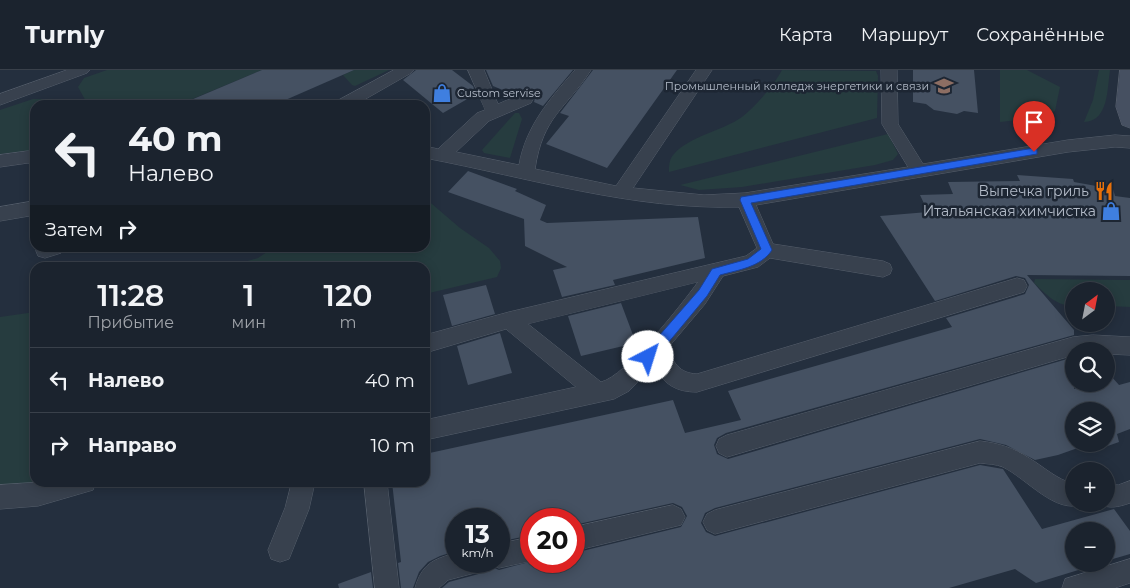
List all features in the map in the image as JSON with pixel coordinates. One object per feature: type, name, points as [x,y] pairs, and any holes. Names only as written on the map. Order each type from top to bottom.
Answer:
[{"type":"main road","points":[[1130,70],[1127,107],[1130,120]]},
{"type":"lane","points":[[0,100],[82,70]]},
{"type":"lane","points":[[352,100],[406,70]]},
{"type":"lane","points":[[526,173],[528,152],[537,127],[584,70]]},
{"type":"lane","points":[[620,193],[704,70]]},
{"type":"lane","points":[[889,70],[890,124],[919,171]]},
{"type":"lane","points":[[479,72],[493,111]]},
{"type":"lane","points":[[442,155],[483,117],[493,111],[512,106],[525,99]]},
{"type":"lane","points":[[430,153],[620,193],[682,202],[716,202],[745,200],[1068,146],[1115,141],[1130,142]]},
{"type":"lane","points":[[0,161],[30,157]]},
{"type":"lane","points":[[745,200],[766,250]]},
{"type":"lane","points":[[0,214],[30,209]]},
{"type":"lane","points":[[430,343],[509,320],[716,272],[751,262],[766,250],[883,269]]},
{"type":"lane","points":[[430,429],[614,389],[627,380],[656,348],[703,293],[716,272]]},
{"type":"lane","points":[[656,348],[670,375],[685,384],[697,383],[1017,286]]},
{"type":"lane","points":[[509,320],[599,393]]},
{"type":"lane","points":[[727,446],[1073,346],[1094,344],[1130,346]]},
{"type":"lane","points":[[715,522],[980,452],[1002,454],[1026,467],[1065,494]]},
{"type":"lane","points":[[0,497],[38,495],[67,487]]},
{"type":"lane","points":[[280,550],[297,509],[303,487]]},
{"type":"lane","points":[[376,487],[387,588]]},
{"type":"lane","points":[[1115,496],[1130,492]]},
{"type":"lane","points":[[585,537],[673,517]]},
{"type":"lane","points":[[427,588],[429,579],[445,569]]},
{"type":"lane","points":[[1078,587],[1130,571]]},
{"type":"green space","points":[[107,70],[262,70],[190,100],[85,100],[78,87],[84,78]]},
{"type":"green space","points":[[354,70],[389,70],[355,86],[343,75]]},
{"type":"green space","points":[[782,70],[876,71],[878,76],[877,118],[669,172],[671,158],[680,148],[742,117],[764,95]]},
{"type":"green space","points":[[1000,70],[1027,70],[1060,87],[1055,111],[1043,117],[1000,122]]},
{"type":"green space","points":[[1099,70],[1110,70],[1105,103],[1098,116],[1084,122],[1093,100]]},
{"type":"green space","points":[[30,100],[30,151],[0,154],[0,110]]},
{"type":"green space","points":[[515,113],[519,113],[522,119],[510,158],[484,153],[482,150]]},
{"type":"green space","points":[[888,134],[898,154],[893,160],[875,165],[742,187],[699,190],[680,185]]},
{"type":"green space","points":[[430,202],[460,228],[489,248],[500,261],[501,268],[497,277],[430,293],[430,262],[244,262],[258,258],[267,252],[430,252]]},
{"type":"green space","points":[[1035,279],[1130,280],[1130,307],[1115,306],[1115,282],[1065,282],[1065,304],[1052,299],[1034,283]]},
{"type":"green space","points":[[30,313],[30,484],[0,486],[0,317]]},
{"type":"building","points":[[262,70],[354,70],[285,100],[191,100]]},
{"type":"building","name":"Custom servise","points":[[416,70],[452,70],[473,86],[476,94],[443,113],[430,102],[430,100],[427,100],[403,80]]},
{"type":"building","points":[[486,70],[573,70],[543,106],[534,102],[535,98],[531,93],[525,92],[515,95],[493,86]]},
{"type":"building","points":[[593,70],[677,70],[607,168],[546,144],[569,116],[560,113]]},
{"type":"building","name":"Промышленный колледж энергетики и связи","points":[[913,70],[974,70],[978,113],[964,111],[957,114],[934,110],[926,104],[913,102]]},
{"type":"building","points":[[468,171],[517,189],[515,191],[546,205],[540,220],[547,223],[698,217],[705,258],[613,280],[615,285],[562,297],[553,270],[567,267],[525,246],[524,219],[448,192]]},
{"type":"building","points":[[1017,175],[1073,179],[1074,182],[1113,189],[1115,196],[1130,198],[1130,276],[1027,275],[1065,319],[1065,332],[1074,332],[1074,335],[726,433],[717,438],[714,445],[717,454],[728,459],[1065,360],[1065,392],[1115,392],[1115,380],[1119,385],[1130,382],[1130,429],[1117,434],[1119,442],[1115,443],[1115,402],[1065,402],[1066,452],[1058,455],[1035,460],[1006,445],[980,439],[715,508],[705,513],[701,523],[706,532],[715,536],[980,465],[1003,469],[1042,529],[1065,523],[1065,572],[1072,572],[1036,583],[1015,569],[949,588],[442,588],[449,582],[482,573],[510,573],[510,567],[520,564],[520,573],[585,573],[585,550],[681,527],[687,516],[682,507],[673,503],[585,523],[585,508],[520,508],[520,537],[510,540],[510,508],[445,508],[445,554],[428,562],[419,572],[413,588],[401,588],[398,563],[401,562],[393,487],[430,487],[430,453],[673,400],[685,433],[741,420],[728,391],[952,327],[946,318],[1025,294],[1029,285],[1025,278],[1016,276],[935,301],[880,216],[928,212],[920,195],[953,194],[948,182],[1020,181]]},
{"type":"building","points":[[486,285],[495,314],[452,326],[443,295]]},
{"type":"building","points":[[621,303],[636,343],[581,356],[568,316]]},
{"type":"building","points":[[500,333],[512,373],[468,385],[457,346]]},
{"type":"building","points":[[1115,510],[1130,531],[1130,554],[1115,558],[1115,522],[1067,522],[1103,512],[1115,512]]},
{"type":"building","points":[[371,572],[373,588],[339,588],[338,584]]},
{"type":"place","name":"Промышленный колледж энергетики и связи","points":[[944,86]]},
{"type":"place","name":"Custom servise","points":[[442,93]]},
{"type":"place","name":"Выпечка гриль","points":[[1104,191]]},
{"type":"place","name":"Итальянская химчистка","points":[[1111,211]]},
{"type":"route","points":[[648,357],[703,293],[716,272],[751,262],[766,250],[745,200],[1034,152]]}]
